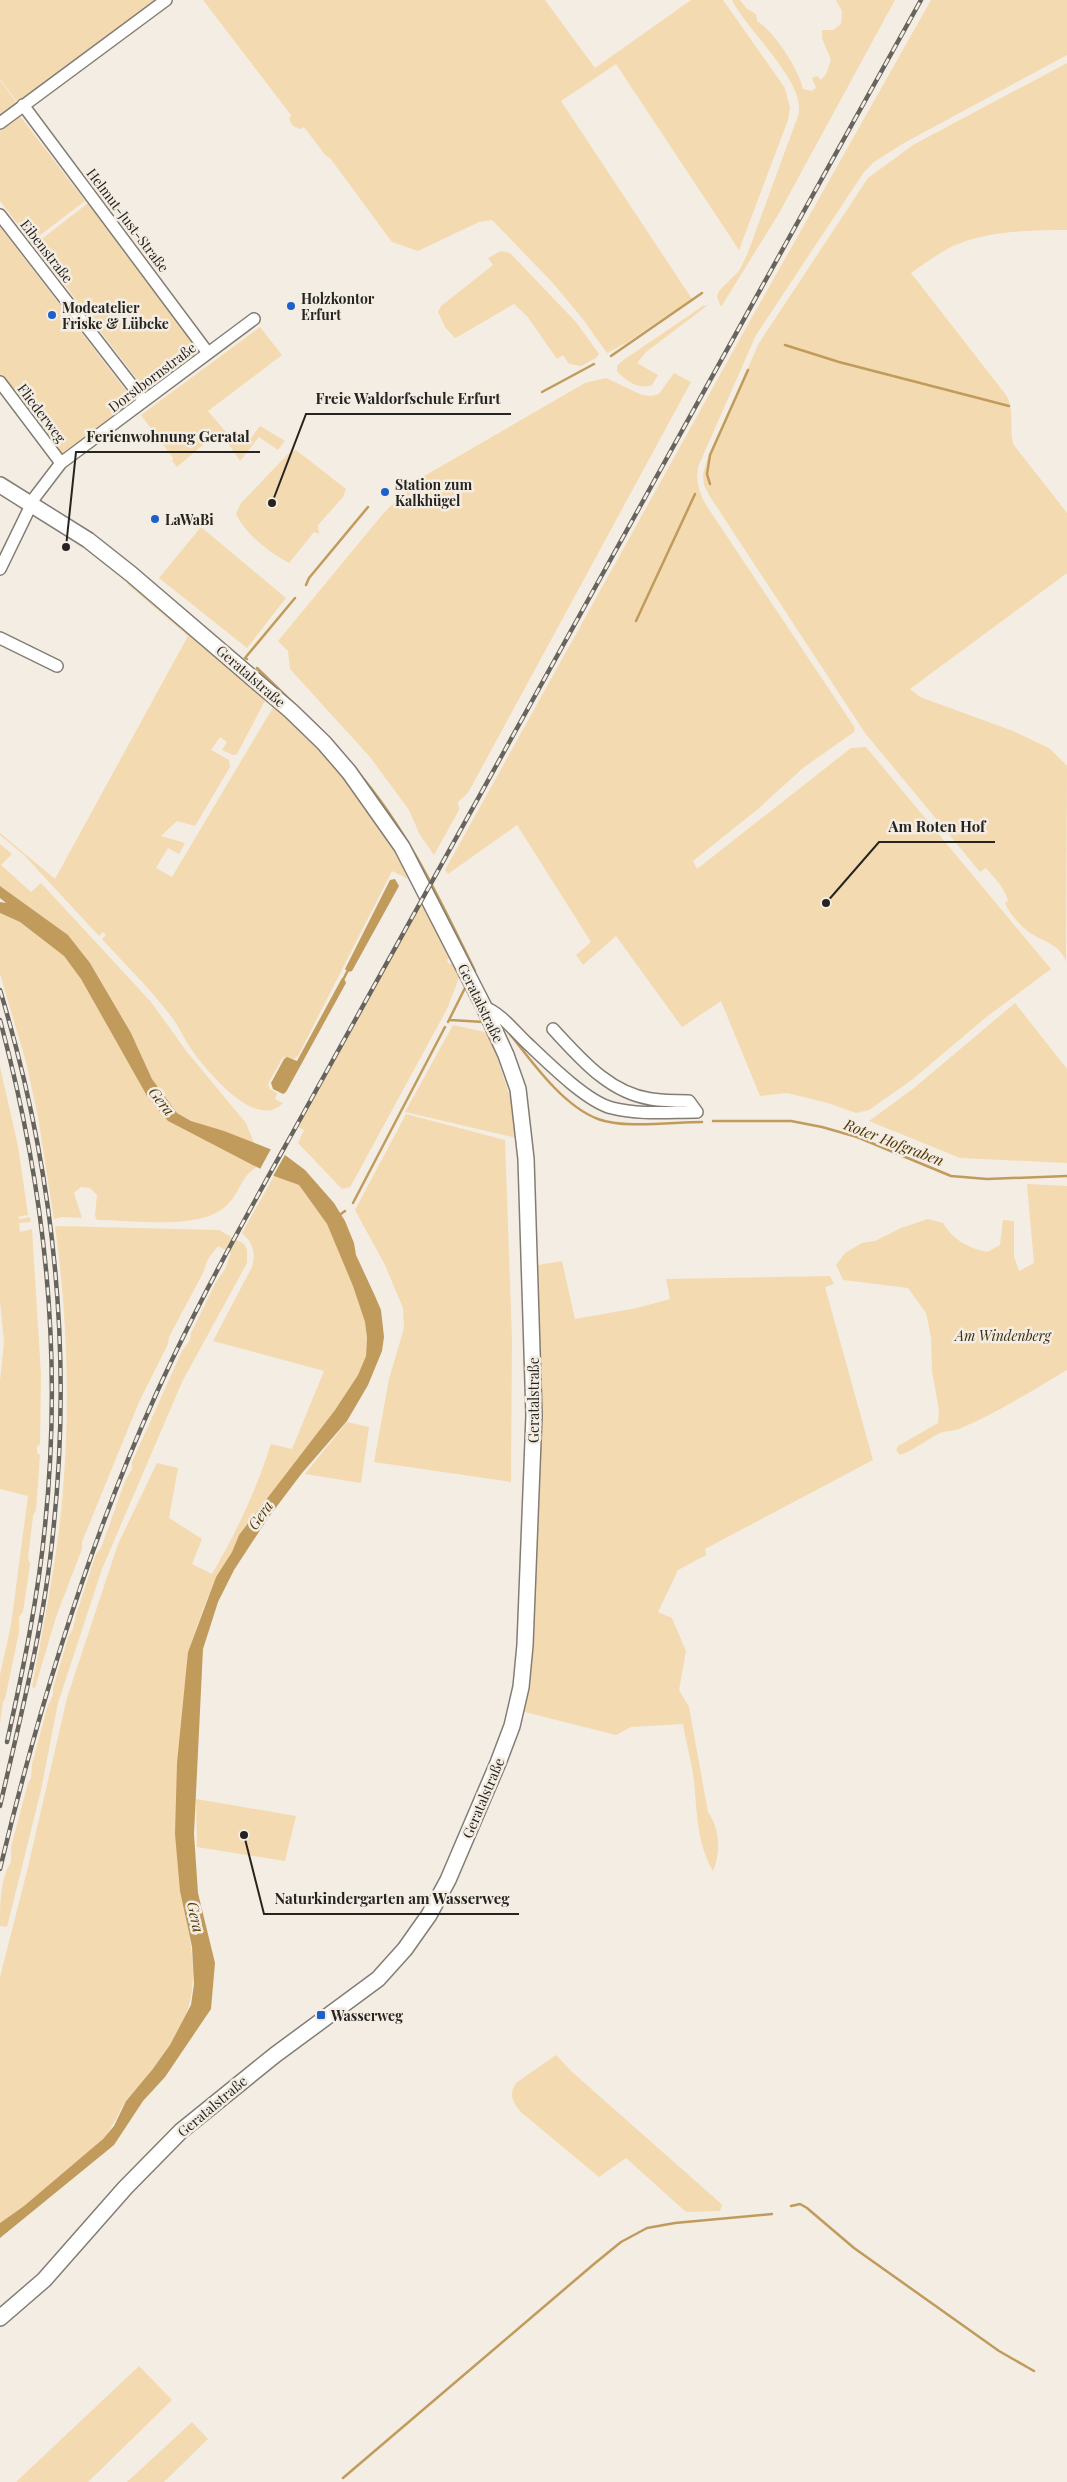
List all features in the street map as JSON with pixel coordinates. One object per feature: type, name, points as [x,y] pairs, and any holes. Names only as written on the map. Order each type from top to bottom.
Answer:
[{"type":"street","points":[[0,123],[166,0]]},
{"type":"street","name":"Helmut-Just-Straße","points":[[23,106],[208,353]]},
{"type":"street","name":"Eibenstraße","points":[[0,215],[144,402]]},
{"type":"street","name":"Dorstbornstraße","points":[[0,569],[31,504],[46,480],[61,463],[254,319]]},
{"type":"street","name":"Fliederweg","points":[[0,382],[61,463]]},
{"type":"street","name":"Geratalstraße","points":[[0,484],[88,540],[252,676],[324,743],[368,797],[402,847],[484,1007],[506,1055],[518,1089],[526,1158],[534,1415],[523,1670],[512,1726],[498,1764],[448,1880],[429,1915],[392,1964],[355,1998],[275,2055],[180,2131],[125,2188],[44,2280],[0,2318]]},
{"type":"street","points":[[0,638],[57,666]]},
{"type":"street","points":[[484,1007],[499,1014],[552,1066],[589,1096],[610,1108],[638,1112],[696,1112],[689,1101],[650,1099],[611,1085],[576,1054],[553,1028]]},
{"type":"green space","points":[[0,0],[155,0],[18,103],[0,79]]},
{"type":"green space","points":[[203,0],[545,0],[595,68],[691,0],[723,0],[785,88],[790,108],[788,120],[739,250],[616,64],[561,101],[692,299],[626,343],[607,353],[582,318],[552,282],[492,220],[479,222],[418,251],[392,242],[330,158],[326,156],[304,127],[300,129],[293,126],[289,119],[291,115]]},
{"type":"green space","points":[[732,0],[740,0],[747,9],[756,14],[757,21],[771,33],[785,52],[797,72],[803,89],[812,91],[816,88],[812,78],[817,76],[821,80],[826,74],[831,60],[822,38],[822,30],[833,30],[841,24],[842,11],[836,0],[895,0],[778,215],[721,307],[717,297],[719,291],[739,271],[747,255],[799,113],[797,97],[791,83]]},
{"type":"green space","points":[[931,0],[1067,0],[1067,55],[904,143],[874,162],[864,172],[756,335],[697,472],[699,487],[706,505],[855,728],[854,732],[803,768],[758,809],[693,861],[697,869],[851,748],[866,747],[1051,969],[985,1018],[913,1079],[869,1110],[856,1113],[828,1103],[787,1093],[760,1096],[721,1001],[682,1027],[616,936],[583,965],[576,955],[591,942],[517,825],[448,874],[445,870],[751,319]]},
{"type":"green space","points":[[1067,63],[1067,230],[1009,232],[980,237],[953,246],[911,273],[1006,395],[1011,413],[1013,444],[1067,513],[1067,573],[910,689],[920,697],[1013,731],[1049,748],[1067,766],[1066,962],[1056,947],[1030,933],[1023,927],[1007,907],[1005,903],[1008,901],[1007,896],[996,880],[986,868],[980,872],[865,733],[709,495],[704,485],[703,474],[707,460],[759,343],[868,178],[913,145]]},
{"type":"green space","points":[[0,80],[16,102],[0,114]]},
{"type":"green space","points":[[20,116],[85,201],[31,242],[0,201],[0,131]]},
{"type":"green space","points":[[88,203],[202,351],[146,391],[34,245]]},
{"type":"green space","points":[[0,227],[134,401],[58,456],[0,379]]},
{"type":"green space","points":[[501,251],[510,253],[576,322],[599,354],[596,358],[581,366],[569,364],[563,355],[557,359],[527,316],[514,304],[455,338],[445,327],[438,312],[441,306],[493,265],[488,258]]},
{"type":"green space","points":[[708,305],[646,352],[637,363],[658,375],[652,385],[633,384],[617,371],[617,366],[622,361],[703,306]]},
{"type":"green space","points":[[260,327],[282,355],[208,411],[237,445],[252,437],[260,426],[285,441],[278,450],[259,437],[240,461],[223,436],[217,433],[177,467],[172,461],[173,458],[141,415]]},
{"type":"green space","points":[[674,373],[691,382],[468,793],[458,802],[459,810],[434,855],[420,835],[409,810],[370,757],[290,669],[288,651],[278,641],[382,515],[414,482],[585,383],[606,378],[642,395],[651,396],[659,394]]},
{"type":"green space","points":[[296,450],[346,489],[343,497],[318,525],[319,534],[314,532],[289,563],[252,536],[236,514],[241,503],[289,453]]},
{"type":"green space","points":[[201,527],[286,598],[247,648],[159,578]]},
{"type":"green space","points":[[129,580],[266,699],[237,754],[233,755],[222,750],[227,742],[220,737],[211,750],[229,760],[230,767],[195,826],[177,821],[161,836],[185,843],[179,854],[168,848],[156,868],[172,877],[275,704],[293,719],[346,777],[391,840],[408,879],[392,871],[298,1056],[294,1059],[283,1057],[268,1084],[270,1089],[277,1093],[275,1099],[283,1103],[272,1110],[259,1110],[246,1104],[232,1095],[220,1083],[191,1049],[174,1020],[163,1006],[102,939],[106,935],[103,932],[99,936],[24,855],[0,835],[0,833],[55,879],[188,636],[127,584]]},
{"type":"green space","points":[[0,844],[12,854],[1,865],[31,892],[41,883],[151,1002],[187,1052],[246,1123],[254,1143],[191,1121],[177,1113],[152,1079],[131,1033],[90,963],[68,935],[0,886]]},
{"type":"green space","points":[[423,901],[451,956],[447,960],[449,964],[455,963],[460,975],[447,1009],[353,1182],[350,1187],[342,1189],[298,1143],[304,1130],[298,1127]]},
{"type":"green space","points":[[0,913],[20,922],[64,956],[81,979],[147,1096],[168,1121],[257,1167],[247,1175],[227,1205],[216,1213],[184,1221],[97,1220],[95,1216],[97,1195],[90,1188],[81,1187],[74,1193],[82,1218],[62,1217],[54,1219],[38,1117],[26,1062],[0,974]]},
{"type":"green space","points":[[1015,1003],[1067,1069],[1067,1163],[960,1158],[869,1121],[914,1088]]},
{"type":"green space","points":[[453,1025],[489,1033],[514,1109],[517,1138],[405,1112]]},
{"type":"green space","points":[[0,1067],[18,1146],[28,1215],[18,1217],[19,1219],[30,1217],[31,1222],[19,1223],[20,1232],[32,1229],[41,1375],[40,1444],[37,1446],[37,1453],[40,1455],[36,1510],[33,1516],[28,1558],[30,1564],[23,1612],[19,1617],[19,1632],[3,1702],[0,1724],[0,1675],[11,1625],[28,1496],[0,1489],[0,1381],[4,1342],[0,1301]]},
{"type":"green space","points":[[406,1114],[505,1140],[512,1339],[511,1482],[374,1462],[389,1379],[404,1328],[403,1308],[385,1265],[355,1210]]},
{"type":"green space","points":[[274,1176],[299,1185],[327,1224],[353,1285],[365,1322],[367,1338],[366,1356],[358,1375],[335,1410],[239,1535],[232,1552],[216,1577],[188,1652],[186,1686],[186,1919],[193,1964],[193,1983],[185,2017],[166,2052],[126,2100],[113,2125],[103,2139],[24,2206],[0,2223],[0,1977],[28,1867],[67,1698],[118,1544],[157,1463],[178,1468],[169,1518],[202,1539],[192,1564],[212,1574],[245,1510],[271,1444],[292,1449],[324,1371],[213,1341],[252,1267],[253,1248],[249,1240],[242,1233]]},
{"type":"green space","name":"Am Windenberg","points":[[1027,1184],[1067,1186],[1067,1370],[987,1416],[959,1429],[940,1433],[900,1455],[896,1450],[898,1446],[938,1423],[939,1410],[932,1371],[931,1337],[926,1313],[908,1288],[843,1280],[836,1265],[845,1253],[862,1243],[875,1241],[901,1228],[928,1219],[943,1223],[956,1239],[987,1252],[1000,1245],[1003,1220],[1014,1221],[1014,1257],[1019,1271],[1034,1263]]},
{"type":"green space","points":[[55,1226],[219,1230],[244,1244],[247,1250],[247,1263],[182,1382],[102,1569],[58,1703],[41,1790],[7,1927],[0,1926],[3,1884],[11,1862],[11,1847],[31,1778],[32,1764],[69,1635],[73,1629],[96,1554],[101,1548],[125,1481],[132,1469],[132,1462],[182,1351],[190,1340],[191,1333],[216,1282],[225,1269],[231,1253],[218,1246],[208,1259],[203,1273],[169,1337],[168,1344],[139,1402],[82,1542],[82,1549],[56,1617],[35,1688],[32,1687],[59,1530],[67,1416],[66,1340]]},
{"type":"green space","points":[[562,1261],[575,1319],[637,1308],[670,1299],[666,1279],[830,1276],[834,1284],[825,1287],[873,1460],[705,1549],[706,1555],[678,1570],[658,1612],[672,1618],[686,1651],[679,1690],[689,1707],[708,1812],[717,1833],[718,1848],[713,1871],[701,1839],[693,1774],[683,1724],[631,1727],[616,1735],[521,1711],[532,1266]]},
{"type":"green space","points":[[347,1422],[369,1427],[361,1483],[305,1474]]},
{"type":"green space","points":[[196,1799],[296,1816],[285,1861],[197,1847]]},
{"type":"green space","points":[[556,2055],[571,2071],[718,2201],[722,2205],[720,2211],[686,2212],[626,2158],[599,2177],[522,2113],[516,2106],[512,2095],[516,2083]]},
{"type":"green space","points":[[139,2366],[172,2400],[88,2482],[16,2482]]},
{"type":"green space","points":[[192,2422],[208,2439],[164,2482],[127,2482]]},
{"type":"water","points":[[395,879],[399,886],[352,971],[348,972],[345,969],[390,880]]},
{"type":"water","name":"Gera","points":[[0,886],[68,935],[90,963],[131,1033],[152,1079],[177,1113],[191,1121],[224,1131],[285,1155],[305,1170],[334,1203],[345,1221],[354,1243],[356,1255],[381,1310],[384,1337],[382,1351],[368,1385],[347,1421],[302,1473],[268,1518],[234,1570],[218,1602],[203,1649],[194,1834],[198,1893],[215,1963],[211,2009],[165,2077],[143,2101],[114,2145],[0,2238],[0,2223],[24,2206],[103,2139],[114,2126],[126,2101],[170,2045],[191,2005],[194,1984],[192,1947],[180,1891],[175,1834],[177,1763],[188,1652],[216,1577],[232,1552],[239,1535],[335,1410],[358,1375],[366,1356],[367,1338],[365,1322],[353,1286],[327,1224],[299,1185],[274,1176],[168,1121],[147,1096],[81,979],[64,956],[20,922],[0,913],[0,902],[6,903],[0,898]]},
{"type":"water","points":[[342,978],[344,978],[346,983],[286,1092],[283,1094],[273,1089],[271,1083],[284,1059],[287,1057],[297,1061]]},
{"type":"pier","points":[[272,1147],[286,1153],[272,1178],[259,1171]]},
{"type":"waterway","points":[[611,356],[702,293]]},
{"type":"waterway","points":[[785,345],[839,362],[1009,406]]},
{"type":"waterway","points":[[542,392],[594,364]]},
{"type":"waterway","points":[[710,484],[707,474],[710,455],[748,370]]},
{"type":"waterway","points":[[636,621],[695,494]]},
{"type":"waterway","points":[[306,585],[309,578],[368,507]]},
{"type":"waterway","points":[[247,659],[245,658],[295,598]]},
{"type":"waterway","points":[[257,668],[319,728]]},
{"type":"waterway","points":[[357,771],[392,817],[408,842],[436,893],[474,972]]},
{"type":"waterway","points":[[344,978],[347,972]]},
{"type":"waterway","points":[[448,1022],[466,986]]},
{"type":"waterway","name":"Roter Hofgraben","points":[[450,1020],[484,1022]]},
{"type":"waterway","points":[[353,1203],[445,1027]]},
{"type":"waterway","name":"Roter Hofgraben","points":[[510,1034],[538,1070],[561,1094],[585,1113],[598,1119],[621,1124],[702,1122]]},
{"type":"waterway","name":"Roter Hofgraben","points":[[713,1121],[791,1121],[822,1127],[857,1137],[951,1176],[987,1179],[1067,1176]]},
{"type":"waterway","points":[[338,1216],[345,1211]]},
{"type":"waterway","points":[[791,2206],[800,2204],[807,2208],[854,2248],[999,2351],[1034,2371]]},
{"type":"waterway","points":[[343,2478],[621,2242],[647,2228],[675,2223],[772,2214]]},
{"type":"railway","points":[[0,1869],[31,1747],[67,1626],[87,1567],[132,1449],[174,1355],[249,1211],[921,0]]},
{"type":"railway","points":[[0,990],[18,1056],[33,1123],[45,1191],[54,1258],[61,1395],[59,1464],[44,1602],[31,1670],[0,1806]]},
{"type":"railway","points":[[0,1020],[29,1145],[39,1208],[51,1334],[52,1397],[50,1461],[42,1553],[29,1634],[7,1742]]},
{"type":"place","name":"Holzkontor Erfurt","points":[[291,306]]},
{"type":"place","name":"Modeatelier Friske & Lübcke","points":[[52,315]]},
{"type":"place","name":"Station zum Kalkhügel","points":[[385,492]]},
{"type":"place","name":"Freie Waldorfschule Erfurt","points":[[272,503]]},
{"type":"place","name":"LaWaBi","points":[[155,519]]},
{"type":"place","name":"Ferienwohnung Geratal","points":[[66,547]]},
{"type":"place","name":"Am Roten Hof","points":[[826,903]]},
{"type":"place","name":"Naturkindergarten am Wasserweg","points":[[244,1835]]},
{"type":"place","name":"Wasserweg","points":[[321,2015]]}]
